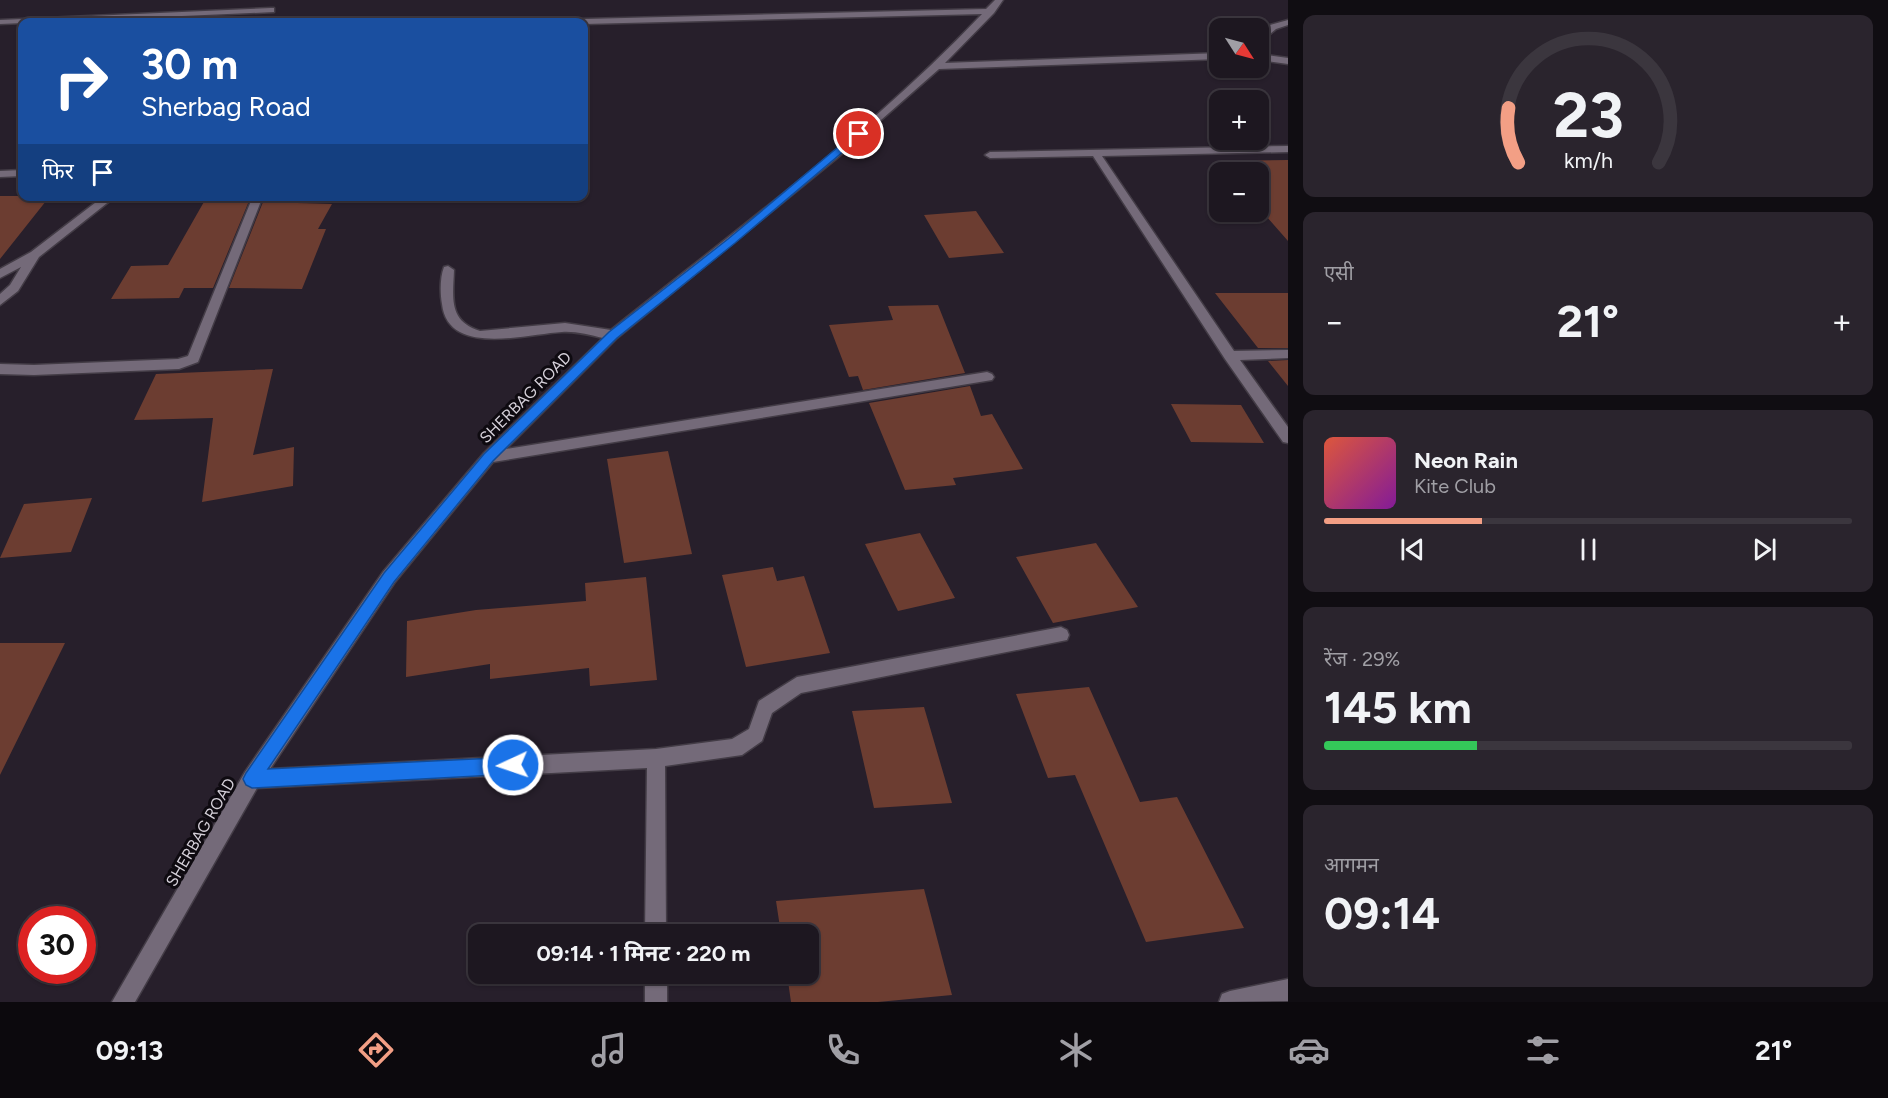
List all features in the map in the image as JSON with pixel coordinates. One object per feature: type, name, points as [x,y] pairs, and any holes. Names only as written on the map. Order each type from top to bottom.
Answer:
[{"type":"street","points":[[266,18],[277,0]]},
{"type":"street","points":[[588,21],[995,6]]},
{"type":"street","name":"SHERBAG ROAD","points":[[123,1002],[252,779],[389,577],[489,457],[613,335],[740,234],[937,66],[995,6]]},
{"type":"street","points":[[90,18],[271,10]]},
{"type":"street","points":[[0,22],[18,21]]},
{"type":"street","points":[[1269,32],[1274,27],[1288,22]]},
{"type":"street","points":[[937,66],[1209,56]]},
{"type":"street","points":[[1269,59],[1288,62]]},
{"type":"street","points":[[990,154],[1288,149]]},
{"type":"street","points":[[1095,152],[1230,356],[1288,438]]},
{"type":"street","points":[[0,174],[18,173]]},
{"type":"street","points":[[0,274],[35,255],[105,201]]},
{"type":"street","points":[[0,369],[34,370],[179,364],[193,359],[256,201]]},
{"type":"street","points":[[0,301],[14,288],[35,255]]},
{"type":"street","points":[[448,270],[447,308],[455,324],[470,332],[480,335],[565,327],[613,335]]},
{"type":"street","points":[[1230,356],[1288,354]]},
{"type":"street","points":[[489,457],[987,376]]},
{"type":"street","points":[[252,779],[656,758],[735,748],[756,735],[765,707],[796,686],[1061,635]]},
{"type":"street","points":[[656,758],[656,924]]},
{"type":"street","points":[[656,984],[656,1002]]},
{"type":"street","points":[[1230,1002],[1288,990]]},
{"type":"building","points":[[1288,160],[1288,241],[1269,219],[1269,162],[1219,161]]},
{"type":"building","points":[[0,196],[18,196],[18,201],[46,201],[0,259]]},
{"type":"building","points":[[204,201],[249,201],[213,288],[184,288],[179,298],[111,299],[131,266],[168,265]]},
{"type":"building","points":[[263,202],[332,204],[318,229],[326,229],[302,289],[229,288]]},
{"type":"building","points":[[976,211],[1004,253],[949,258],[924,215]]},
{"type":"building","points":[[1215,293],[1288,293],[1288,348],[1258,348]]},
{"type":"building","points":[[938,305],[965,373],[863,390],[858,376],[849,377],[829,325],[893,320],[888,306]]},
{"type":"building","points":[[1288,360],[1288,386],[1268,361]]},
{"type":"building","points":[[273,369],[253,455],[294,447],[293,486],[202,502],[213,418],[134,420],[156,374]]},
{"type":"building","points":[[970,386],[981,416],[992,414],[1023,469],[953,478],[956,485],[905,490],[869,403]]},
{"type":"building","points":[[1171,404],[1241,405],[1264,443],[1191,442]]},
{"type":"building","points":[[668,451],[692,554],[624,563],[607,459]]},
{"type":"building","points":[[92,498],[71,552],[0,558],[24,504]]},
{"type":"building","points":[[920,533],[955,598],[898,611],[865,544]]},
{"type":"building","points":[[1096,543],[1138,607],[1053,623],[1016,557]]},
{"type":"building","points":[[773,567],[777,581],[804,576],[830,653],[746,667],[722,575]]},
{"type":"building","points":[[646,577],[657,680],[590,686],[589,668],[490,679],[490,664],[406,677],[407,621],[476,610],[586,601],[585,583]]},
{"type":"building","points":[[0,643],[65,643],[0,775]]},
{"type":"building","points":[[1089,687],[1140,802],[1177,797],[1244,928],[1146,942],[1075,775],[1048,778],[1016,694]]},
{"type":"building","points":[[924,707],[952,803],[874,808],[852,711]]},
{"type":"building","points":[[924,889],[952,995],[878,1002],[791,1002],[788,984],[819,984],[819,924],[779,924],[776,901]]},
{"type":"route","points":[[513,765],[252,779],[389,577],[489,457],[613,335],[732,241],[859,134]]}]
